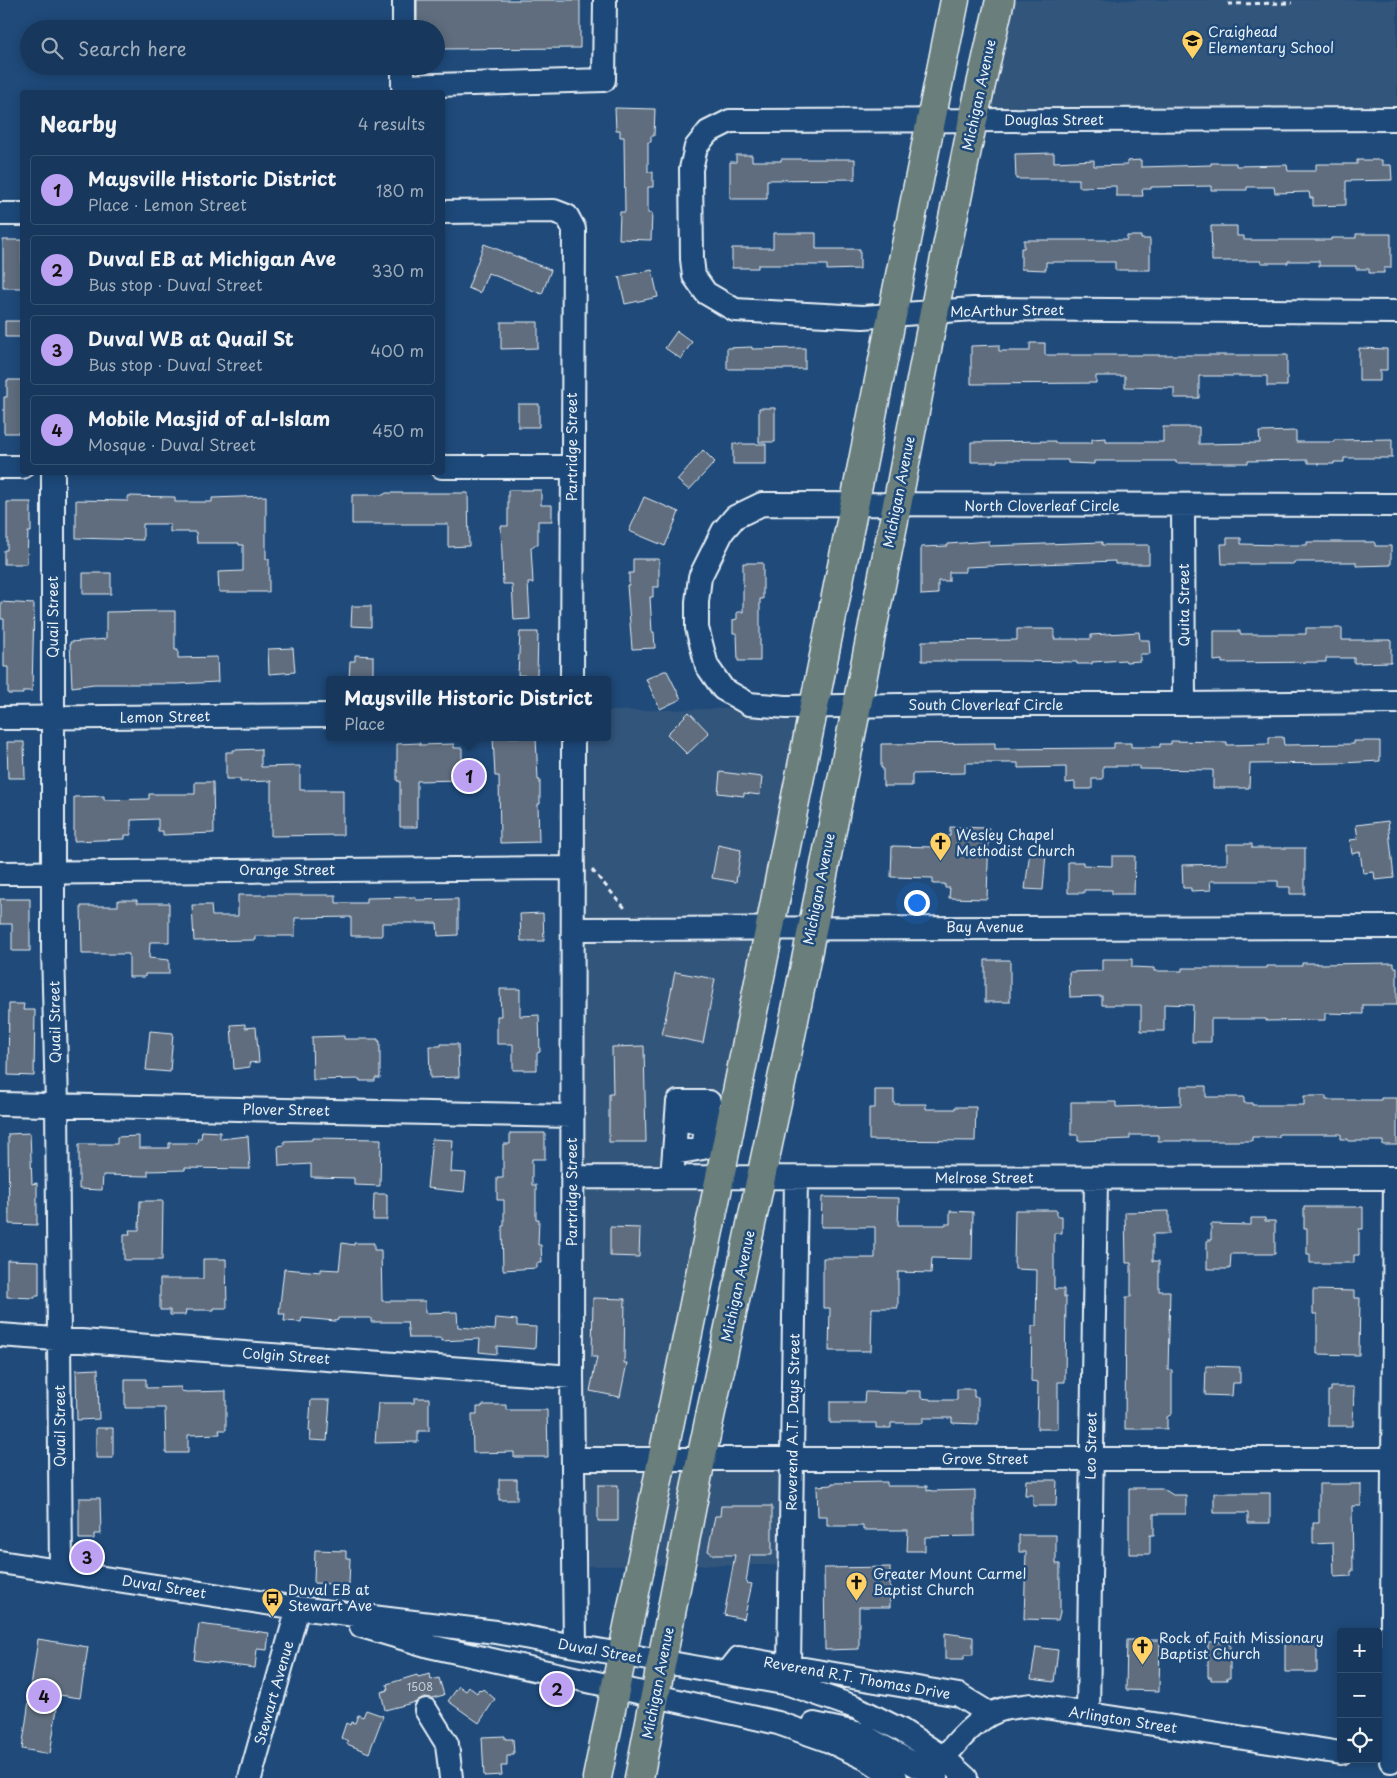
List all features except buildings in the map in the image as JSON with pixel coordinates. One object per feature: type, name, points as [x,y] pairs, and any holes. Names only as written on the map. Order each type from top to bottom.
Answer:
[{"type":"main road","points":[[597,1778],[720,1177],[719,1119],[770,927],[955,0]]},
{"type":"main road","name":"Michigan Avenue","points":[[639,1778],[701,1459],[761,1178],[897,505],[934,312],[973,120],[1000,0]]},
{"type":"main road","points":[[684,1348],[722,1360]]},
{"type":"street","points":[[404,0],[404,20]]},
{"type":"street","points":[[403,75],[403,86],[604,80],[605,0]]},
{"type":"street","name":"Douglas Street","points":[[692,212],[691,168],[696,147],[708,132],[730,121],[1397,119]]},
{"type":"street","name":"Partridge Street","points":[[445,212],[554,211],[567,216],[574,229],[572,676]]},
{"type":"street","name":"McArthur Street","points":[[692,212],[694,276],[706,294],[735,310],[863,317],[973,310],[1397,312]]},
{"type":"street","points":[[0,214],[20,214]]},
{"type":"street","points":[[0,467],[20,467]]},
{"type":"street","points":[[445,467],[572,467]]},
{"type":"street","name":"Quail Street","points":[[53,475],[53,950],[57,1104],[61,1570]]},
{"type":"street","name":"North Cloverleaf Circle","points":[[711,554],[723,531],[735,517],[762,504],[1397,505]]},
{"type":"street","name":"Quita Street","points":[[1183,506],[1184,704]]},
{"type":"street","name":"South Cloverleaf Circle","points":[[711,554],[700,577],[697,602],[697,628],[707,666],[723,689],[750,704],[786,707],[956,704],[1397,702]]},
{"type":"street","name":"Lemon Street","points":[[0,718],[326,715]]},
{"type":"street","name":"Partridge Street","points":[[573,741],[581,867],[573,928],[572,1377],[575,1646]]},
{"type":"street","name":"Orange Street","points":[[0,873],[581,867]]},
{"type":"street","name":"Bay Avenue","points":[[573,928],[1397,927]]},
{"type":"street","points":[[672,1177],[674,1152],[677,1122],[678,1102],[709,1102],[719,1119],[703,1148],[674,1152]]},
{"type":"street","name":"Plover Street","points":[[0,1104],[572,1116]]},
{"type":"street","name":"Melrose Street","points":[[572,1177],[1396,1178]]},
{"type":"street","name":"Reverend A.T. Days Street","points":[[789,1666],[796,1178]]},
{"type":"street","name":"Leo Street","points":[[1088,1714],[1096,1178]]},
{"type":"street","points":[[1389,1760],[1395,1459],[1396,1178]]},
{"type":"street","name":"Colgin Street","points":[[0,1335],[572,1377]]},
{"type":"street","name":"Grove Street","points":[[573,1459],[1395,1459]]},
{"type":"street","name":"Duval Street","points":[[0,1562],[298,1608],[496,1632],[789,1684],[855,1707],[901,1730],[937,1770],[966,1778]]},
{"type":"street","name":"Duval Street","points":[[298,1608],[429,1646],[778,1724],[827,1740],[867,1759],[896,1778]]},
{"type":"street","name":"Stewart Avenue","points":[[250,1778],[298,1608]]},
{"type":"street","name":"Reverend R.T. Thomas Drive","points":[[727,1673],[739,1658],[959,1695],[990,1714]]},
{"type":"street","name":"Arlington Street","points":[[937,1770],[973,1728],[990,1714],[1009,1707],[1031,1705],[1337,1752]]},
{"type":"street","points":[[426,1710],[447,1744],[451,1778]]},
{"type":"street","points":[[778,1724],[805,1722],[861,1734],[937,1770]]},
{"type":"path","points":[[1228,4],[1292,3]]},
{"type":"path","points":[[581,867],[625,908]]},
{"type":"shaded area","name":"Craighead Elementary School","points":[[1000,0],[1397,0],[1397,119],[973,120]]},
{"type":"shaded area","points":[[814,707],[662,1459],[792,1460],[792,1565],[574,1566],[573,741],[611,741],[611,711]]},
{"type":"place","name":"Craighead Elementary School","points":[[1192,59]]},
{"type":"place","name":"Maysville Historic District","points":[[469,776]]},
{"type":"place","name":"Wesley Chapel Methodist Church","points":[[940,862]]},
{"type":"place","name":"Duval WB at Quail St","points":[[87,1557]]},
{"type":"place","name":"Greater Mount Carmel Baptist Church","points":[[857,1601]]},
{"type":"place","name":"Duval EB at Stewart Ave","points":[[272,1617]]},
{"type":"place","name":"Rock of Faith Missionary Baptist Church","points":[[1143,1665]]},
{"type":"place","name":"Duval EB at Michigan Ave","points":[[557,1689]]},
{"type":"place","name":"Mobile Masjid of al-Islam","points":[[44,1696]]}]
